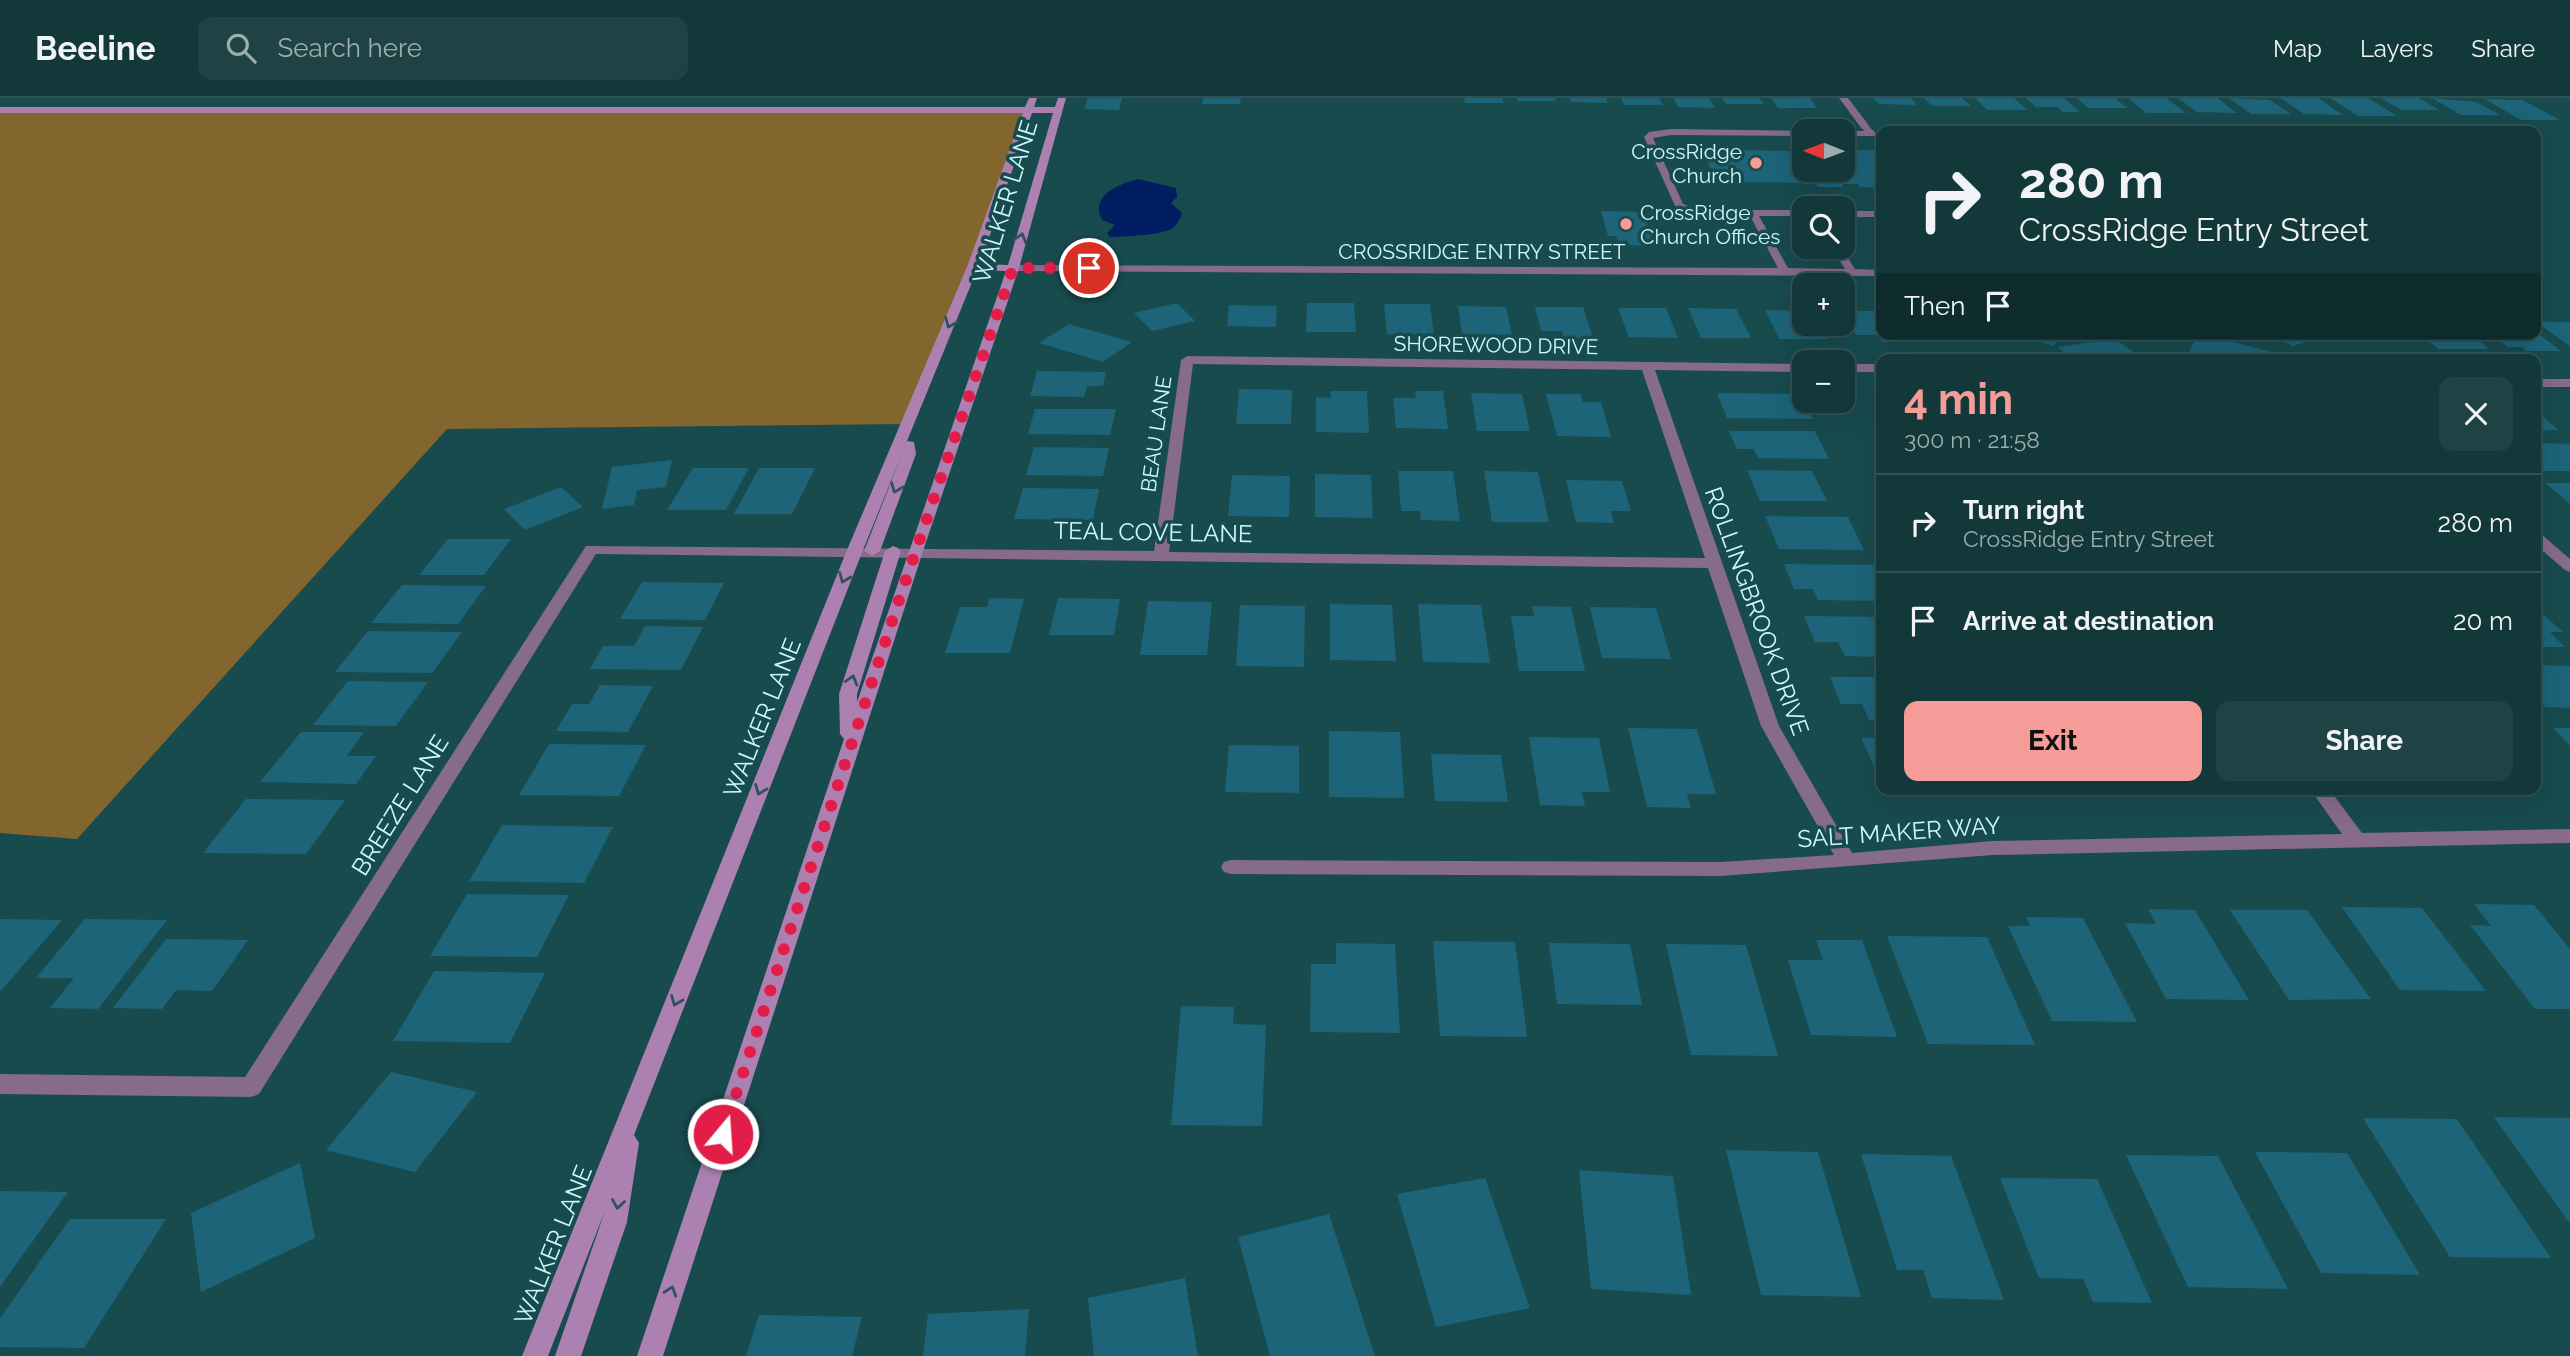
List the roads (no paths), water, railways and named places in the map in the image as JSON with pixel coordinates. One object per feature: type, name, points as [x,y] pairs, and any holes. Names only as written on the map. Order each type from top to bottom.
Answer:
[{"type":"street","points":[[1843,98],[1873,131]]},
{"type":"street","name":"WALKER LANE","points":[[535,1356],[632,1112],[864,551],[908,424],[974,267],[1031,104]]},
{"type":"street","points":[[0,110],[1060,104]]},
{"type":"street","name":"WALKER LANE","points":[[650,1356],[915,551],[1013,268],[1060,104]]},
{"type":"street","points":[[974,267],[1013,268]]},
{"type":"street","name":"SHOREWOOD DRIVE","points":[[1187,360],[1792,368]]},
{"type":"street","name":"BEAU LANE","points":[[1161,555],[1187,360]]},
{"type":"street","name":"ROLLINGBROOK DRIVE","points":[[1647,366],[1770,726],[1847,862]]},
{"type":"street","points":[[1855,368],[1876,369]]},
{"type":"street","points":[[2541,383],[2570,383]]},
{"type":"street","points":[[2541,541],[2570,567]]},
{"type":"street","name":"TEAL COVE LANE","points":[[591,549],[1714,563]]},
{"type":"street","name":"BREEZE LANE","points":[[0,1084],[251,1087],[591,549]]},
{"type":"street","points":[[850,748],[848,694],[893,551]]},
{"type":"street","points":[[2323,795],[2357,841]]},
{"type":"street","name":"SALT MAKER WAY","points":[[1231,867],[1721,869],[1847,862],[1993,848],[2570,836]]},
{"type":"street","points":[[568,1356],[615,1222],[632,1112]]},
{"type":"lane","points":[[1855,132],[1873,131]]},
{"type":"lane","points":[[1792,133],[1671,132],[1648,137],[1679,206],[1699,213],[1792,214]]},
{"type":"lane","points":[[1753,213],[1786,271]]},
{"type":"lane","points":[[1855,214],[1876,214]]},
{"type":"lane","points":[[1843,259],[1852,273]]},
{"type":"lane","name":"CROSSRIDGE ENTRY STREET","points":[[1013,268],[1852,273]]},
{"type":"lane","name":"CROSSRIDGE ENTRY STREET","points":[[1855,273],[1876,273]]},
{"type":"place","name":"CrossRidge Church","points":[[1756,163]]},
{"type":"place","name":"CrossRidge Church Offices","points":[[1626,224]]}]
